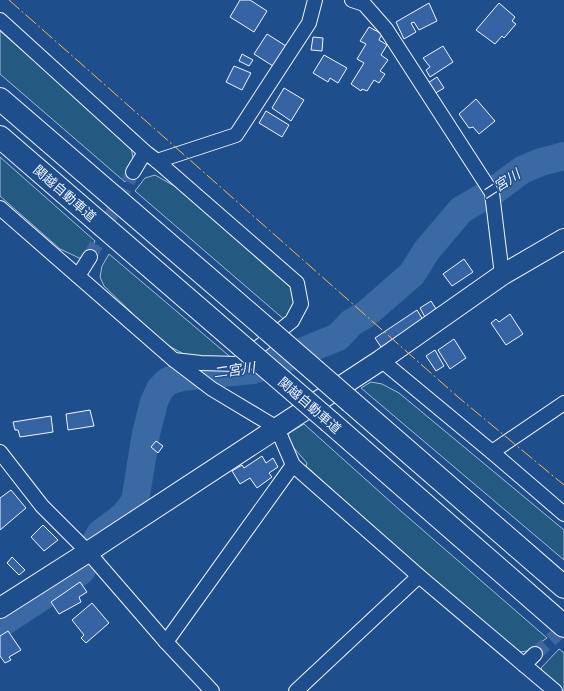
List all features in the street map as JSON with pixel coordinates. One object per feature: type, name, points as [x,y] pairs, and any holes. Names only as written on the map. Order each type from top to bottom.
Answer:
[{"type":"highway","points":[[0,99],[564,588]]},
{"type":"highway","name":"関越自動車道","points":[[0,137],[564,626]]},
{"type":"street","points":[[157,161],[236,136],[309,23],[315,0]]},
{"type":"street","points":[[358,2],[378,0]]},
{"type":"street","points":[[358,2],[386,29],[492,193],[502,275]]},
{"type":"street","points":[[0,20],[144,152],[157,161],[297,283],[301,304],[292,321],[237,364],[201,363],[174,360]]},
{"type":"street","points":[[134,172],[144,152]]},
{"type":"street","points":[[0,208],[174,360],[212,389],[277,428],[293,465],[419,576],[555,691]]},
{"type":"street","points":[[0,608],[381,360],[502,275],[564,239]]},
{"type":"street","points":[[78,276],[90,257]]},
{"type":"street","points":[[381,360],[564,514]]},
{"type":"street","points":[[492,452],[564,403]]},
{"type":"street","points":[[0,452],[42,506],[88,552],[166,642],[212,691]]},
{"type":"street","points":[[166,642],[293,465]]},
{"type":"street","points":[[296,691],[419,576]]},
{"type":"street","points":[[524,665],[535,654]]},
{"type":"shaded area","points":[[0,31],[130,145],[134,164],[125,182],[0,74]]},
{"type":"shaded area","points":[[0,157],[95,241],[87,257],[79,258],[60,249],[0,196]]},
{"type":"shaded area","points":[[155,175],[176,187],[297,292],[299,302],[286,321],[135,191],[145,178]]},
{"type":"shaded area","points":[[109,254],[234,360],[191,358],[160,340],[104,286],[100,277],[102,266]]},
{"type":"shaded area","points":[[371,382],[382,384],[399,393],[564,530],[564,560],[361,388]]},
{"type":"shaded area","points":[[304,424],[402,512],[547,638],[528,651],[518,652],[420,569],[306,466],[307,463],[286,439],[288,434]]},
{"type":"shaded area","points":[[559,649],[564,653],[564,691],[544,676],[541,668]]},
{"type":"building","points":[[240,0],[250,0],[267,11],[254,32],[230,17]]},
{"type":"building","points":[[429,3],[437,21],[419,30],[414,22],[411,23],[416,32],[404,39],[396,22]]},
{"type":"building","points":[[499,3],[515,17],[512,21],[516,24],[504,38],[502,36],[495,44],[476,30]]},
{"type":"building","points":[[369,27],[382,34],[379,40],[387,45],[381,55],[388,60],[380,71],[385,74],[379,83],[374,80],[367,91],[362,89],[361,91],[351,84],[364,63],[357,59],[366,44],[360,41]]},
{"type":"building","points":[[267,34],[286,46],[273,66],[254,54]]},
{"type":"building","points":[[313,37],[323,38],[322,51],[311,50]]},
{"type":"building","points":[[443,46],[453,62],[430,77],[426,70],[430,67],[423,58]]},
{"type":"building","points":[[242,54],[253,60],[249,66],[239,61]]},
{"type":"building","points":[[324,55],[347,68],[338,83],[330,78],[328,82],[313,73]]},
{"type":"building","points":[[234,66],[251,73],[242,90],[226,82]]},
{"type":"building","points":[[437,77],[444,88],[434,94],[428,83]]},
{"type":"building","points":[[284,88],[304,100],[291,121],[272,108]]},
{"type":"building","points":[[476,99],[495,121],[479,134],[473,127],[469,128],[459,114]]},
{"type":"building","points":[[266,111],[289,125],[282,137],[259,123]]},
{"type":"building","points":[[464,259],[473,272],[452,286],[443,274]]},
{"type":"building","points":[[431,301],[438,312],[426,319],[420,308]]},
{"type":"building","points":[[417,310],[423,320],[381,347],[375,338]]},
{"type":"building","points":[[510,314],[523,334],[506,345],[491,323],[496,319],[499,322]]},
{"type":"building","points":[[454,339],[466,358],[450,369],[438,350]]},
{"type":"building","points":[[435,350],[444,366],[436,371],[426,356]]},
{"type":"building","points":[[90,410],[94,426],[68,430],[66,414]]},
{"type":"building","points":[[51,416],[53,432],[20,437],[18,430],[15,430],[13,422]]},
{"type":"building","points":[[156,441],[163,446],[158,453],[151,447]]},
{"type":"building","points":[[262,456],[266,463],[273,458],[278,467],[269,473],[272,477],[257,488],[250,478],[240,484],[232,471],[242,465],[244,468]]},
{"type":"building","points":[[11,490],[26,508],[0,530],[0,498]]},
{"type":"building","points":[[43,525],[58,540],[44,551],[31,537]]},
{"type":"building","points":[[12,557],[25,570],[19,575],[7,563]]},
{"type":"building","points":[[80,582],[87,592],[79,597],[81,602],[59,614],[51,602]]},
{"type":"building","points":[[92,603],[109,623],[86,643],[81,638],[84,635],[72,620]]},
{"type":"building","points":[[8,631],[21,650],[9,657],[11,660],[5,663],[0,656],[0,636]]},
{"type":"waterway","name":"二宮川","points":[[0,624],[81,571],[100,534],[125,515],[135,501],[146,434],[154,402],[160,389],[168,381],[182,377],[253,370],[338,337],[351,323],[366,314],[412,274],[427,250],[461,210],[495,190],[522,170],[541,162],[564,156]]},
{"type":"tunnel","points":[[90,257],[133,172]]},
{"type":"tunnel","points":[[535,654],[564,628]]},
{"type":"power","points":[[9,0],[458,397],[564,485]]}]
